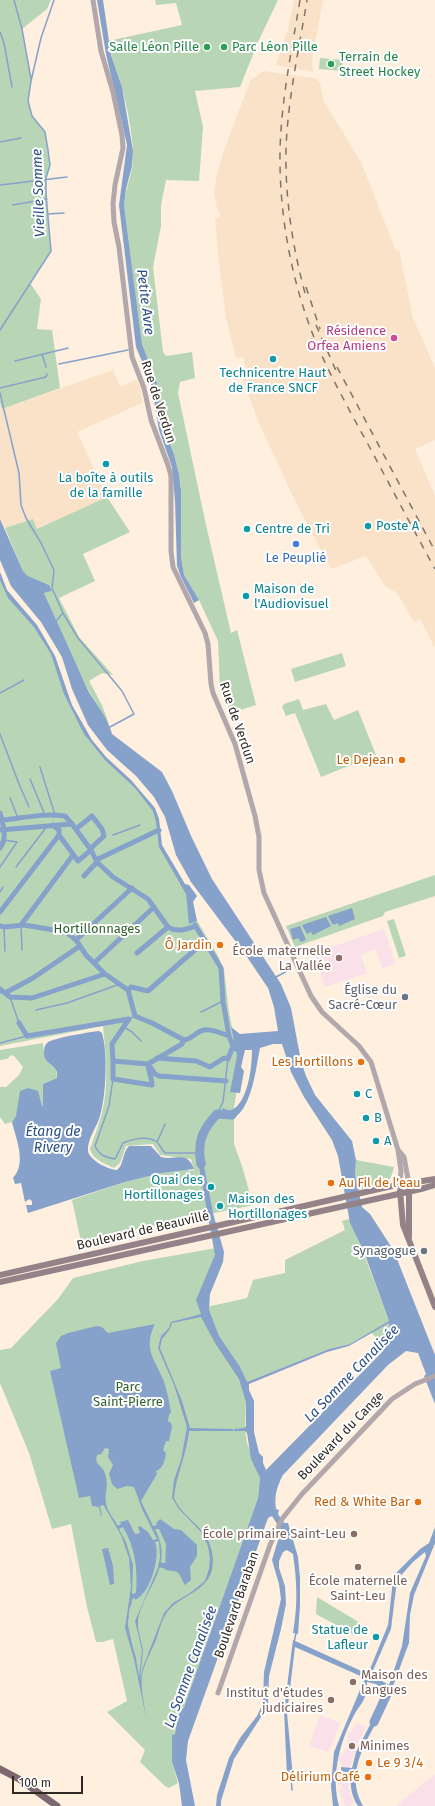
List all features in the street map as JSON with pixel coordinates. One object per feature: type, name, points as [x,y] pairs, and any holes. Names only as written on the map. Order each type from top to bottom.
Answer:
[{"type":"main road","name":"Boulevard de Beauvillé","points":[[0,1275],[334,1199],[435,1179]]},
{"type":"main road","points":[[409,1184],[409,1239]]},
{"type":"main road","points":[[400,1185],[402,1222],[435,1306]]},
{"type":"main road","name":"Boulevard de Beauvillé","points":[[0,1282],[221,1234],[435,1185]]},
{"type":"main road","points":[[0,1769],[19,1779],[57,1806]]},
{"type":"street","name":"Rue de Verdun","points":[[93,0],[101,51],[122,135],[123,148],[115,185],[114,222],[119,247],[132,357],[144,388],[151,420],[168,465],[170,476],[171,551],[173,567],[196,613],[208,644],[213,693],[235,744],[258,829],[259,870],[264,893],[311,996],[322,1012],[359,1046],[371,1062],[398,1150],[401,1171],[400,1185]]},
{"type":"street","name":"Rue de Verdun","points":[[398,1150],[404,1157],[409,1184]]},
{"type":"street","name":"Boulevard du Cange","points":[[278,1525],[302,1494],[392,1399],[415,1384],[435,1376]]},
{"type":"street","name":"Boulevard Baraban","points":[[218,1693],[278,1525]]},
{"type":"shaded area","points":[[294,0],[323,0],[312,60],[313,72],[276,65],[288,29]]},
{"type":"shaded area","points":[[264,71],[313,78],[317,79],[320,83],[324,102],[361,162],[396,251],[399,250],[413,318],[435,368],[435,440],[415,449],[435,496],[435,648],[420,619],[414,622],[397,593],[385,586],[366,556],[331,569],[296,503],[258,421],[240,372],[246,368],[243,357],[236,358],[226,318],[215,219],[219,218],[220,213],[217,208],[214,194],[217,174],[223,153],[248,87],[251,80]]},
{"type":"shaded area","points":[[113,370],[120,387],[137,379],[141,390],[142,403],[77,432],[107,497],[36,530],[33,519],[5,528],[0,519],[0,403],[2,409]]},
{"type":"shaded area","name":"École maternelle La Vallée","points":[[384,929],[396,964],[382,968],[376,950],[373,950],[361,955],[367,973],[325,987],[314,953]]},
{"type":"shaded area","points":[[320,1715],[340,1723],[329,1752],[309,1746]]},
{"type":"shaded area","name":"Minimes","points":[[357,1723],[366,1727],[355,1750],[350,1768],[341,1767],[341,1763],[339,1762],[340,1754],[343,1755],[346,1749],[349,1731],[351,1732]]},
{"type":"shaded area","points":[[339,1771],[350,1772],[349,1788],[354,1802],[350,1806],[345,1806],[343,1798],[342,1800],[339,1790],[342,1789],[341,1785],[338,1785],[336,1777],[339,1777]]},
{"type":"shaded area","points":[[435,1775],[435,1806],[396,1806],[424,1783]]},
{"type":"green space","points":[[0,0],[51,0],[47,9],[22,29],[31,81],[28,101],[32,116],[45,132],[50,165],[46,178],[46,194],[51,251],[30,283],[41,299],[37,329],[52,330],[60,388],[2,409],[0,403]]},
{"type":"green space","points":[[155,0],[278,0],[258,42],[240,87],[195,91],[203,127],[199,181],[166,180],[161,205],[161,226],[153,267],[163,352],[166,356],[192,352],[195,378],[180,382],[178,393],[231,633],[237,630],[256,705],[231,713],[220,690],[218,641],[199,600],[184,575],[181,557],[181,486],[174,454],[164,429],[157,383],[142,344],[124,205],[131,174],[133,147],[124,95],[108,41],[182,25],[176,3],[156,5]]},
{"type":"green space","name":"Terrain de Street Hockey","points":[[320,58],[343,60],[342,71],[319,69]]},
{"type":"green space","points":[[107,497],[130,532],[83,554],[95,581],[59,598],[79,637],[113,675],[102,673],[89,681],[102,705],[109,724],[90,693],[66,644],[44,593],[52,591],[49,585],[28,576],[23,571],[5,528],[33,519],[37,529]]},
{"type":"green space","name":"Hortillonnages","points":[[0,576],[7,593],[31,619],[55,658],[66,694],[86,734],[105,757],[133,783],[155,810],[162,847],[193,902],[196,919],[218,956],[224,970],[233,1032],[246,1039],[234,1107],[234,1144],[253,1205],[81,1241],[72,1200],[125,1182],[162,1173],[188,1169],[188,1171],[194,1170],[191,1159],[160,1155],[153,1144],[126,1146],[120,1163],[114,1168],[99,1161],[91,1153],[90,1149],[101,1118],[106,1092],[106,1058],[103,1026],[0,1046]]},
{"type":"green space","points":[[342,653],[346,666],[295,682],[291,669]]},
{"type":"green space","points":[[299,699],[303,710],[326,704],[334,720],[358,710],[376,755],[321,777],[295,713],[286,716],[282,707],[284,704]]},
{"type":"green space","points":[[435,875],[435,896],[385,912],[383,916],[295,947],[286,926]]},
{"type":"green space","points":[[394,919],[406,956],[399,958],[387,921]]},
{"type":"green space","points":[[43,1043],[47,1060],[56,1068],[57,1078],[43,1084],[44,1106],[16,1116],[12,1122],[5,1124],[0,1117],[0,1087],[6,1087],[19,1075],[23,1067],[14,1056],[11,1055],[7,1059],[0,1060],[0,1050]]},
{"type":"green space","points":[[356,1160],[394,1167],[391,1177],[388,1181],[358,1190],[355,1175]]},
{"type":"green space","name":"Parc Saint-Pierre","points":[[349,1219],[389,1321],[390,1334],[385,1348],[371,1332],[350,1344],[329,1349],[247,1382],[242,1389],[246,1403],[245,1428],[247,1443],[260,1478],[258,1498],[184,1707],[178,1716],[175,1734],[172,1735],[172,1762],[178,1783],[169,1788],[140,1762],[145,1750],[107,1712],[127,1701],[113,1639],[96,1642],[87,1607],[71,1524],[52,1529],[29,1453],[0,1383],[0,1350],[11,1348],[58,1299],[73,1278],[143,1261],[216,1248],[217,1258],[202,1308],[247,1298],[253,1280],[285,1273],[285,1260],[345,1230],[342,1221]]},
{"type":"green space","points":[[317,1597],[362,1624],[356,1636],[316,1614]]},
{"type":"water","points":[[97,0],[103,0],[111,55],[122,87],[133,151],[132,166],[126,189],[124,205],[142,344],[157,383],[164,429],[174,454],[179,475],[181,490],[181,557],[184,575],[199,600],[194,603],[177,566],[175,501],[172,467],[159,430],[151,383],[136,347],[119,205],[127,145],[106,54]]},
{"type":"water","points":[[0,519],[23,571],[28,576],[49,585],[52,591],[44,593],[86,686],[92,698],[104,715],[112,734],[162,772],[212,879],[281,984],[291,1008],[301,1061],[306,1076],[315,1095],[352,1141],[356,1160],[355,1175],[362,1207],[370,1214],[394,1251],[392,1253],[395,1254],[435,1355],[435,1404],[424,1376],[426,1374],[418,1353],[406,1351],[388,1365],[283,1475],[281,1479],[275,1504],[276,1509],[279,1510],[278,1514],[284,1523],[288,1523],[298,1557],[300,1606],[298,1634],[293,1633],[295,1622],[296,1584],[293,1554],[287,1550],[283,1552],[279,1561],[279,1568],[285,1586],[286,1604],[269,1676],[268,1706],[234,1759],[221,1801],[221,1806],[216,1806],[217,1795],[229,1758],[240,1738],[257,1716],[263,1703],[264,1672],[281,1599],[279,1584],[272,1560],[281,1530],[272,1516],[268,1518],[188,1741],[186,1760],[195,1806],[182,1806],[179,1783],[172,1762],[172,1735],[175,1734],[178,1716],[184,1707],[258,1498],[260,1478],[251,1459],[247,1433],[245,1431],[234,1431],[234,1429],[244,1428],[246,1426],[246,1403],[239,1379],[215,1343],[201,1317],[172,1323],[170,1329],[162,1339],[160,1348],[182,1401],[190,1428],[233,1429],[233,1431],[189,1431],[174,1498],[178,1506],[205,1536],[212,1552],[213,1565],[210,1576],[204,1584],[173,1606],[163,1620],[144,1667],[142,1676],[142,1689],[147,1722],[134,1659],[125,1628],[131,1587],[129,1558],[121,1535],[104,1506],[100,1506],[101,1516],[99,1507],[92,1506],[90,1496],[79,1498],[50,1371],[61,1368],[56,1343],[61,1336],[68,1333],[97,1326],[102,1327],[108,1333],[155,1324],[150,1340],[151,1353],[166,1387],[171,1412],[168,1421],[171,1423],[172,1427],[169,1441],[166,1441],[163,1450],[166,1453],[163,1464],[156,1471],[157,1474],[141,1501],[153,1526],[157,1525],[156,1523],[160,1519],[174,1529],[181,1530],[197,1545],[197,1556],[190,1567],[191,1580],[185,1585],[177,1572],[165,1570],[166,1544],[159,1529],[155,1529],[160,1542],[162,1554],[157,1576],[146,1597],[138,1620],[138,1628],[143,1650],[140,1680],[143,1667],[164,1613],[173,1603],[190,1593],[205,1581],[209,1569],[210,1559],[208,1546],[201,1532],[179,1509],[172,1498],[174,1480],[181,1460],[187,1427],[174,1385],[158,1348],[161,1336],[169,1328],[171,1322],[201,1314],[196,1300],[215,1255],[199,1167],[195,1156],[203,1151],[206,1165],[204,1166],[213,1213],[224,1252],[223,1262],[210,1294],[209,1310],[219,1336],[240,1367],[247,1382],[329,1349],[350,1344],[389,1321],[364,1252],[350,1223],[338,1156],[332,1140],[304,1097],[291,1072],[282,1044],[273,1044],[260,1048],[255,1076],[245,1105],[240,1113],[234,1118],[219,1118],[223,1108],[229,1111],[241,1102],[248,1085],[250,1075],[252,1050],[245,1050],[241,1067],[244,1071],[240,1093],[230,1092],[237,1056],[236,1051],[234,1052],[234,1040],[231,1027],[240,1034],[278,1031],[274,1007],[268,988],[245,954],[191,882],[176,855],[165,817],[154,797],[136,776],[107,750],[88,725],[72,689],[62,657],[41,622],[11,586],[0,560]],"holes":[[[389,1323],[390,1339],[382,1352],[266,1470],[263,1463],[263,1457],[259,1453],[254,1432],[254,1401],[249,1390],[249,1384],[327,1352],[349,1346]],[[105,1448],[109,1449],[108,1457],[113,1465],[109,1474],[112,1484],[117,1489],[127,1486],[134,1487],[142,1509],[157,1539],[153,1540],[148,1532],[140,1526],[138,1527],[140,1533],[135,1534],[128,1520],[120,1522],[121,1524],[118,1526],[107,1506],[106,1476],[96,1460],[97,1455],[101,1454]],[[123,1527],[135,1559],[136,1593],[132,1594],[133,1565],[126,1542],[119,1529]],[[159,1541],[160,1557],[158,1568],[135,1621],[142,1650],[139,1677],[136,1658],[127,1627],[131,1599],[135,1598],[135,1600],[140,1596],[150,1583],[153,1574],[157,1556],[155,1542]]]},
{"type":"water","points":[[0,572],[7,590],[37,625],[55,656],[72,705],[92,740],[106,757],[131,780],[155,808],[159,819],[162,845],[185,884],[189,885],[197,896],[193,902],[197,921],[189,924],[186,894],[159,847],[153,811],[135,788],[105,760],[84,734],[64,694],[51,654],[34,627],[8,598],[0,580]]},
{"type":"water","points":[[352,908],[355,919],[339,926],[338,923],[333,925],[328,916]]},
{"type":"water","points":[[326,917],[331,926],[313,935],[311,932],[307,934],[302,925]]},
{"type":"water","points":[[300,926],[306,940],[301,942],[298,938],[293,940],[290,929]]},
{"type":"water","name":"Étang de Rivery","points":[[99,1031],[102,1033],[104,1041],[106,1063],[105,1086],[99,1120],[89,1142],[89,1154],[100,1164],[113,1170],[117,1170],[121,1165],[125,1152],[129,1146],[151,1146],[161,1157],[180,1157],[188,1160],[194,1169],[162,1173],[125,1182],[28,1213],[26,1205],[32,1205],[32,1201],[29,1199],[25,1202],[21,1183],[15,1184],[13,1178],[17,1172],[20,1158],[18,1143],[12,1122],[16,1116],[20,1091],[28,1088],[38,1091],[43,1106],[43,1084],[57,1078],[56,1069],[46,1060],[44,1055],[46,1044],[50,1041],[63,1037]]},
{"type":"water","points":[[435,1527],[435,1543],[414,1595],[410,1615],[409,1643],[386,1705],[381,1703],[379,1697],[383,1689],[376,1684],[367,1682],[366,1694],[343,1739],[336,1773],[339,1806],[333,1806],[331,1786],[334,1752],[365,1678],[295,1647],[287,1713],[293,1777],[287,1776],[284,1710],[293,1640],[368,1674],[388,1625],[393,1580],[397,1572],[420,1549],[429,1543]],"holes":[[[425,1552],[426,1556],[410,1593],[402,1646],[389,1685],[371,1675],[391,1629],[397,1580],[413,1562]]]},
{"type":"water","points":[[108,1548],[113,1566],[114,1584],[110,1585],[102,1549]]},
{"type":"water","points":[[377,1711],[381,1713],[359,1758],[356,1770],[358,1794],[363,1806],[358,1806],[352,1790],[351,1773],[341,1771],[341,1767],[352,1768],[356,1752]]},
{"type":"waterway","points":[[14,0],[22,29],[31,79]]},
{"type":"waterway","name":"Vieille Somme","points":[[0,330],[51,251],[46,194],[46,178],[50,165],[48,150],[45,132],[32,116],[28,101],[41,38],[54,0]]},
{"type":"waterway","points":[[0,32],[4,43],[12,87]]},
{"type":"waterway","points":[[0,142],[21,138]]},
{"type":"waterway","points":[[0,185],[67,177]]},
{"type":"waterway","points":[[13,205],[47,199]]},
{"type":"waterway","points":[[48,214],[64,213]]},
{"type":"waterway","points":[[15,361],[68,348]]},
{"type":"waterway","points":[[59,364],[128,350]]},
{"type":"waterway","points":[[42,354],[46,367]]},
{"type":"waterway","points":[[0,388],[46,377],[47,374]]},
{"type":"waterway","name":"Vieille Somme","points":[[0,393],[19,473],[21,505],[26,518],[41,543],[54,570],[52,588],[63,613],[78,638],[122,691],[134,714],[110,727]]},
{"type":"waterway","points":[[56,621],[63,613]]},
{"type":"waterway","points":[[0,693],[24,680]]},
{"type":"waterway","points":[[0,734],[29,807]]},
{"type":"waterway","points":[[40,767],[55,815]]},
{"type":"waterway","points":[[30,779],[45,815]]},
{"type":"waterway","points":[[10,798],[18,818]]},
{"type":"waterway","points":[[0,813],[4,836],[4,840],[0,848]]},
{"type":"waterway","points":[[2,820],[41,815],[57,815],[65,816],[72,824]]},
{"type":"waterway","points":[[76,829],[92,816],[102,829],[104,836],[90,849]]},
{"type":"waterway","points":[[0,830],[72,824],[91,850],[97,862],[113,877],[148,899],[168,927],[178,930],[196,926]]},
{"type":"waterway","points":[[16,867],[48,825]]},
{"type":"waterway","points":[[53,825],[59,830],[59,835],[78,861],[91,850]]},
{"type":"waterway","points":[[113,835],[140,825]]},
{"type":"waterway","points":[[96,860],[159,830]]},
{"type":"waterway","points":[[0,912],[59,835]]},
{"type":"waterway","points":[[0,867],[17,842],[4,840]]},
{"type":"waterway","points":[[21,925],[73,855]]},
{"type":"waterway","points":[[84,876],[97,862]]},
{"type":"waterway","points":[[0,892],[3,887]]},
{"type":"waterway","points":[[76,940],[132,888]]},
{"type":"waterway","points":[[94,963],[154,907]]},
{"type":"waterway","points":[[21,925],[22,950]]},
{"type":"waterway","points":[[0,926],[24,925],[66,932],[76,940],[86,955],[105,974]]},
{"type":"waterway","points":[[195,925],[221,968],[223,1001],[229,1036]]},
{"type":"waterway","points":[[4,927],[5,951]]},
{"type":"waterway","points":[[137,953],[168,927]]},
{"type":"waterway","points":[[128,990],[131,987],[148,991],[205,941]]},
{"type":"waterway","points":[[5,993],[33,978],[80,946]]},
{"type":"waterway","points":[[276,977],[291,969]]},
{"type":"waterway","points":[[0,989],[10,997],[32,998],[105,974],[128,990],[135,1016],[184,1040],[204,1030],[217,1032],[229,1036],[233,1046],[228,1059],[224,1058],[210,1067],[196,1061],[157,1058]]},
{"type":"waterway","points":[[36,1010],[67,1003],[120,984]]},
{"type":"waterway","points":[[0,993],[5,993]]},
{"type":"waterway","points":[[10,997],[19,1023]]},
{"type":"waterway","points":[[201,1012],[223,1001]]},
{"type":"waterway","points":[[129,1019],[135,1016]]},
{"type":"waterway","points":[[19,1023],[27,1036],[129,1019],[112,1044],[113,1061],[148,1064],[155,1074],[159,1076],[226,1081]]},
{"type":"waterway","points":[[124,1027],[132,1032],[141,1041]]},
{"type":"waterway","points":[[0,1043],[27,1036]]},
{"type":"waterway","points":[[113,1061],[113,1079],[152,1085],[148,1064],[182,1044],[184,1040]]},
{"type":"waterway","points":[[217,1114],[223,1102],[228,1059]]},
{"type":"waterway","points":[[113,1079],[109,1106],[95,1146],[101,1154],[115,1159],[123,1143],[135,1139],[145,1138],[157,1142],[165,1153],[200,1153]]},
{"type":"waterway","points":[[201,1164],[200,1143],[204,1131],[217,1114],[232,1115]]},
{"type":"waterway","points":[[157,1142],[165,1124]]},
{"type":"waterway","points":[[161,1565],[165,1566]]},
{"type":"waterway","points":[[130,1606],[132,1598]]},
{"type":"waterway","points":[[128,1616],[127,1624],[132,1649]]},
{"type":"waterway","points":[[294,1643],[296,1633]]},
{"type":"waterway","points":[[374,1722],[388,1692]]},
{"type":"waterway","points":[[291,1776],[292,1790]]},
{"type":"railway","points":[[300,0],[286,83],[280,145],[283,210],[290,254],[300,298],[315,340],[328,368],[435,569]]},
{"type":"railway","points":[[305,293],[296,257],[290,221],[286,148],[291,92],[307,0]]},
{"type":"railway","points":[[306,287],[320,329]]},
{"type":"railway","points":[[316,325],[337,373]]},
{"type":"railway","points":[[337,367],[435,551]]},
{"type":"place","name":"Salle Léon Pille","points":[[207,47]]},
{"type":"place","name":"Parc Léon Pille","points":[[224,47]]},
{"type":"place","name":"Terrain de Street Hockey","points":[[331,64]]},
{"type":"place","name":"Résidence Orfea Amiens","points":[[394,338]]},
{"type":"place","name":"Technicentre Haut de France SNCF","points":[[273,359]]},
{"type":"place","name":"La boîte à outils de la famille","points":[[106,464]]},
{"type":"place","name":"Poste A","points":[[368,526]]},
{"type":"place","name":"Centre de Tri","points":[[247,529]]},
{"type":"place","name":"Le Peuplié","points":[[296,544]]},
{"type":"place","name":"Maison de l'Audiovisuel","points":[[246,596]]},
{"type":"place","name":"Le Dejean","points":[[402,760]]},
{"type":"place","name":"Ô Jardin","points":[[220,945]]},
{"type":"place","name":"École maternelle La Vallée","points":[[339,958]]},
{"type":"place","name":"Église du Sacré-Cœur","points":[[405,997]]},
{"type":"place","name":"Les Hortillons","points":[[361,1062]]},
{"type":"place","name":"C","points":[[357,1094]]},
{"type":"place","name":"B","points":[[366,1118]]},
{"type":"place","name":"A","points":[[376,1141]]},
{"type":"place","name":"Au Fil de l'eau","points":[[331,1183]]},
{"type":"place","name":"Quai des Hortillonages","points":[[211,1187]]},
{"type":"place","name":"Maison des Hortillonages","points":[[220,1206]]},
{"type":"place","name":"Synagogue","points":[[424,1251]]},
{"type":"place","name":"Red & White Bar","points":[[418,1502]]},
{"type":"place","name":"École primaire Saint-Leu","points":[[354,1534]]},
{"type":"place","name":"École maternelle Saint-Leu","points":[[358,1567]]},
{"type":"place","name":"Statue de Lafleur","points":[[376,1637]]},
{"type":"place","name":"Maison des langues","points":[[353,1682]]},
{"type":"place","name":"Institut d'études judiciaires","points":[[331,1700]]},
{"type":"place","name":"Minimes","points":[[352,1746]]},
{"type":"place","name":"Le 9 3/4","points":[[369,1763]]},
{"type":"place","name":"Délirium Café","points":[[368,1777]]},
{"type":"water label","name":"Petite Avre","points":[[145,302]]},
{"type":"water label","name":"La Somme Canalisée","points":[[352,1374]]},
{"type":"water label","name":"La Somme Canalisée","points":[[191,1667]]}]
